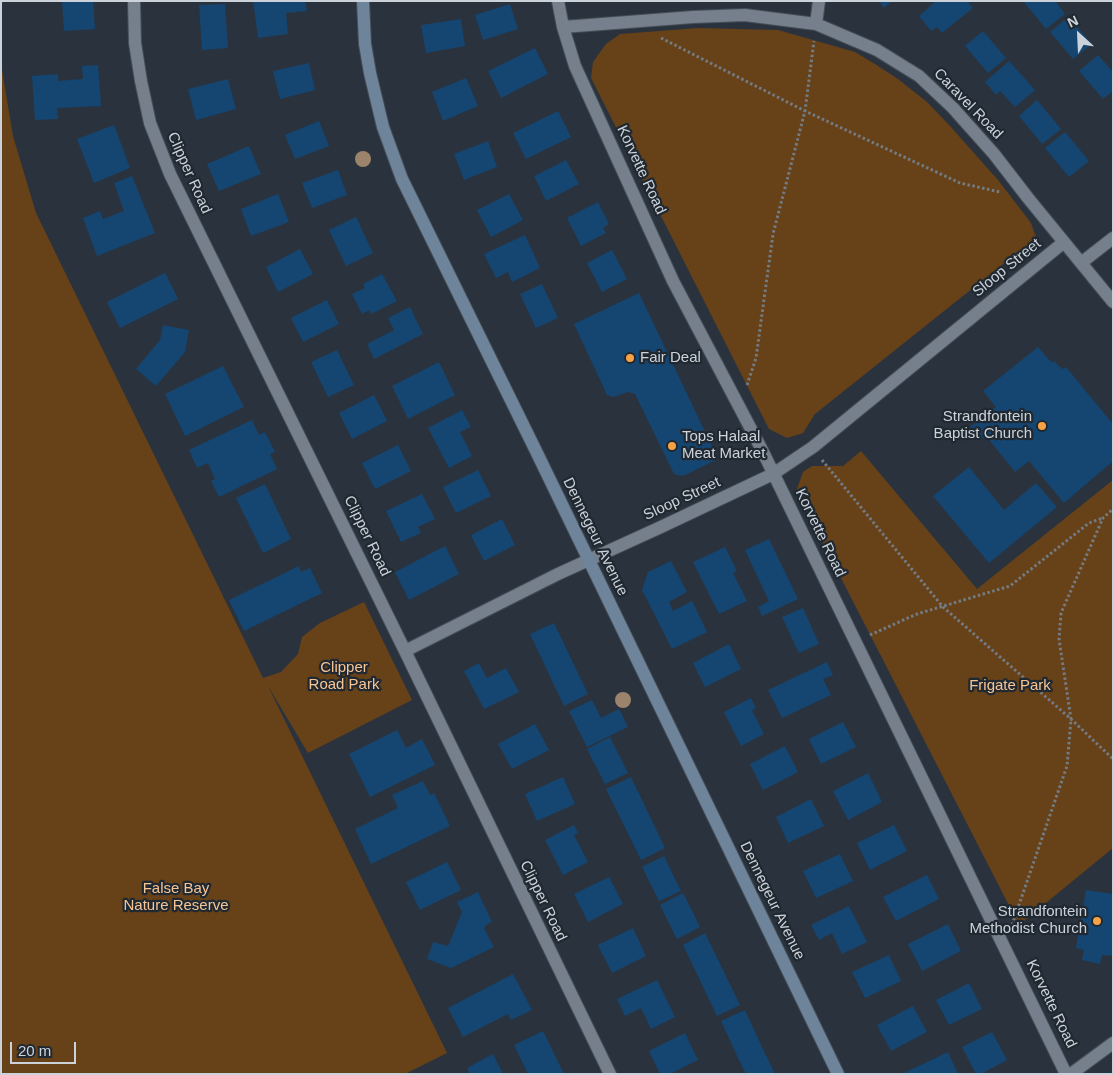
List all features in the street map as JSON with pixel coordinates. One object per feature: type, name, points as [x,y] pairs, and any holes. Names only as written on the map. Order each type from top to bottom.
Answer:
[{"type":"street","name":"Clipper Road","points":[[134,1],[135,42],[141,81],[156,142],[184,203],[405,651],[610,1074]]},
{"type":"street","name":"Dennegeur Avenue","points":[[363,1],[365,44],[370,73],[383,127],[402,179],[838,1074]]},
{"type":"street","name":"Korvette Road","points":[[558,1],[563,27],[575,66],[673,281],[773,474],[1066,1074]]},
{"type":"street","points":[[816,24],[819,1]]},
{"type":"street","name":"Caravel Road","points":[[563,27],[746,15],[816,24],[877,50],[919,76],[953,108],[994,154],[1113,302]]},
{"type":"street","points":[[1081,263],[1113,238]]},
{"type":"street","name":"Sloop Street","points":[[405,651],[588,560],[773,474],[813,447],[1064,242]]},
{"type":"street","points":[[1071,1074],[1113,1044]]},
{"type":"path","points":[[739,407],[756,358],[773,234],[805,111],[816,24]]},
{"type":"path","points":[[655,35],[805,111],[960,183],[1028,198]]},
{"type":"path","points":[[813,447],[829,470],[943,607],[1071,719],[1113,759]]},
{"type":"path","points":[[855,642],[917,614],[1010,586],[1090,523],[1103,518],[1113,509]]},
{"type":"path","points":[[1000,938],[1013,924],[1067,766],[1071,719],[1059,639],[1061,613],[1103,518]]},
{"type":"green space","points":[[698,28],[778,30],[855,52],[875,64],[927,102],[950,126],[998,180],[1031,223],[1036,237],[1033,250],[1026,257],[1019,260],[1008,260],[815,414],[803,433],[787,438],[769,429],[591,78],[593,62],[606,44],[620,34]]},
{"type":"green space","name":"False Bay Nature Reserve","points":[[1,64],[13,136],[36,213],[263,678],[281,672],[298,654],[302,637],[320,623],[364,602],[412,700],[308,753],[268,686],[447,1053],[405,1074],[1,1074]]},
{"type":"green space","name":"Frigate Park","points":[[861,451],[977,589],[1113,480],[1113,848],[1019,925],[797,489],[803,472],[812,466],[843,466]]},
{"type":"building","points":[[62,1],[93,1],[95,29],[64,31]]},
{"type":"building","points":[[253,1],[305,1],[307,11],[286,13],[288,34],[258,38]]},
{"type":"building","points":[[879,1],[892,1],[884,8]]},
{"type":"building","points":[[936,1],[967,1],[973,8],[942,33],[937,27],[931,31],[919,16]]},
{"type":"building","points":[[1025,1],[1055,1],[1065,14],[1046,29]]},
{"type":"building","points":[[225,4],[228,48],[202,50],[199,5]]},
{"type":"building","points":[[510,4],[518,29],[483,40],[475,15]]},
{"type":"building","points":[[1068,17],[1092,44],[1073,59],[1050,32]]},
{"type":"building","points":[[461,19],[465,46],[426,53],[421,25]]},
{"type":"building","points":[[983,31],[1006,58],[988,73],[965,46]]},
{"type":"building","points":[[535,48],[548,74],[501,98],[488,71]]},
{"type":"building","points":[[1098,55],[1113,72],[1113,91],[1103,99],[1079,71]]},
{"type":"building","points":[[1009,61],[1035,90],[1015,107],[1000,91],[996,95],[985,82]]},
{"type":"building","points":[[309,63],[315,90],[280,99],[273,71]]},
{"type":"building","points":[[98,65],[101,106],[57,108],[58,119],[35,120],[32,76],[58,74],[58,81],[83,79],[82,66]]},
{"type":"building","points":[[466,78],[478,106],[443,121],[432,92]]},
{"type":"building","points":[[228,79],[236,109],[196,120],[188,89]]},
{"type":"building","points":[[1037,100],[1061,129],[1042,144],[1019,116]]},
{"type":"building","points":[[558,111],[571,137],[526,159],[513,133]]},
{"type":"building","points":[[319,121],[329,146],[295,159],[285,135]]},
{"type":"building","points":[[114,125],[130,168],[94,183],[77,139]]},
{"type":"building","points":[[1065,132],[1089,161],[1069,177],[1045,148]]},
{"type":"building","points":[[488,141],[497,167],[464,180],[454,154]]},
{"type":"building","points":[[249,146],[261,174],[219,191],[207,164]]},
{"type":"building","points":[[566,160],[579,184],[546,201],[534,176]]},
{"type":"building","points":[[338,170],[347,195],[312,208],[302,183]]},
{"type":"building","points":[[132,176],[155,233],[97,256],[83,218],[100,211],[103,219],[124,211],[114,183]]},
{"type":"building","points":[[278,194],[289,222],[251,236],[241,209]]},
{"type":"building","points":[[509,194],[523,220],[491,237],[477,210]]},
{"type":"building","points":[[598,202],[609,224],[603,228],[606,233],[581,246],[567,218]]},
{"type":"building","points":[[356,217],[373,253],[346,266],[329,230]]},
{"type":"building","points":[[525,235],[540,268],[512,282],[508,272],[496,278],[484,254]]},
{"type":"building","points":[[300,249],[313,274],[278,292],[266,267]]},
{"type":"building","points":[[612,250],[627,279],[602,292],[587,263]]},
{"type":"building","points":[[165,273],[178,299],[120,328],[107,302]]},
{"type":"building","points":[[382,274],[397,301],[371,314],[369,310],[362,314],[352,294],[365,288],[363,284]]},
{"type":"building","points":[[542,284],[558,318],[536,328],[520,294]]},
{"type":"building","name":"Fair Deal","points":[[639,293],[718,459],[683,476],[674,474],[635,394],[628,392],[613,397],[607,395],[574,324]]},
{"type":"building","points":[[327,300],[339,324],[303,342],[291,318]]},
{"type":"building","points":[[410,307],[423,334],[374,359],[367,344],[394,330],[388,318]]},
{"type":"building","points":[[163,325],[189,330],[185,352],[156,386],[136,369],[160,340]]},
{"type":"building","name":"Strandfontein Baptist Church","points":[[1038,347],[1052,363],[1054,361],[1062,369],[1066,367],[1113,424],[1113,461],[1064,503],[1029,461],[1015,472],[986,436],[980,440],[970,427],[996,407],[983,391]]},
{"type":"building","points":[[337,350],[354,385],[328,397],[311,362]]},
{"type":"building","points":[[439,362],[455,395],[408,419],[392,386]]},
{"type":"building","points":[[223,366],[244,407],[185,436],[165,394]]},
{"type":"building","points":[[374,395],[387,421],[352,439],[339,413]]},
{"type":"building","points":[[462,410],[471,427],[460,432],[472,456],[449,468],[428,428]]},
{"type":"building","points":[[252,420],[259,435],[265,432],[275,452],[270,454],[277,469],[219,497],[211,481],[215,479],[208,463],[197,468],[189,450]]},
{"type":"building","points":[[398,445],[411,471],[375,489],[362,463]]},
{"type":"building","points":[[969,467],[1004,510],[1036,483],[1057,507],[989,563],[933,496]]},
{"type":"building","points":[[478,470],[491,496],[456,513],[443,487]]},
{"type":"building","points":[[265,484],[291,539],[263,553],[236,498]]},
{"type":"building","points":[[422,494],[435,519],[418,527],[421,533],[401,542],[386,511]]},
{"type":"building","points":[[502,519],[515,545],[484,561],[471,535]]},
{"type":"building","points":[[769,539],[798,599],[762,616],[758,607],[769,601],[745,550]]},
{"type":"building","points":[[445,546],[459,574],[409,600],[395,572]]},
{"type":"building","points":[[725,547],[737,571],[733,573],[747,601],[719,614],[693,562]]},
{"type":"building","points":[[671,561],[687,592],[669,602],[673,611],[692,601],[707,632],[672,649],[642,590],[648,572]]},
{"type":"building","points":[[299,566],[301,572],[310,568],[322,593],[244,631],[229,600]]},
{"type":"building","points":[[803,608],[819,644],[799,653],[782,617]]},
{"type":"building","points":[[554,623],[588,694],[564,706],[530,634]]},
{"type":"building","points":[[729,644],[741,669],[705,687],[693,663]]},
{"type":"building","points":[[827,662],[833,675],[823,679],[831,695],[782,718],[768,690]]},
{"type":"building","points":[[479,663],[487,678],[506,668],[519,692],[484,709],[464,671]]},
{"type":"building","points":[[751,698],[756,708],[752,710],[764,734],[741,746],[724,712]]},
{"type":"building","points":[[592,700],[601,718],[619,709],[628,727],[587,747],[569,711]]},
{"type":"building","points":[[843,722],[856,747],[821,764],[809,739]]},
{"type":"building","points":[[535,724],[549,750],[512,769],[498,744]]},
{"type":"building","points":[[397,730],[406,748],[422,739],[435,765],[370,797],[349,754]]},
{"type":"building","points":[[610,737],[628,773],[605,784],[587,749]]},
{"type":"building","points":[[785,746],[798,772],[763,790],[750,764]]},
{"type":"building","points":[[868,773],[882,802],[848,820],[833,791]]},
{"type":"building","points":[[563,777],[575,804],[537,821],[525,794]]},
{"type":"building","points":[[631,777],[665,848],[641,860],[606,789]]},
{"type":"building","points":[[423,781],[430,795],[434,793],[450,826],[371,864],[355,829],[398,808],[392,795]]},
{"type":"building","points":[[811,799],[824,826],[788,843],[776,817]]},
{"type":"building","points":[[574,825],[578,833],[574,835],[588,862],[563,875],[545,840]]},
{"type":"building","points":[[894,825],[907,851],[870,870],[857,843]]},
{"type":"building","points":[[840,854],[853,881],[816,898],[803,871]]},
{"type":"building","points":[[664,856],[681,891],[659,901],[642,867]]},
{"type":"building","points":[[447,862],[461,890],[420,910],[406,882]]},
{"type":"building","points":[[927,875],[939,899],[896,921],[883,897]]},
{"type":"building","points":[[609,877],[623,904],[588,922],[574,894]]},
{"type":"building","name":"Strandfontein Methodist Church","points":[[1086,890],[1113,894],[1112,956],[1102,955],[1100,964],[1082,960],[1084,950],[1076,948]]},
{"type":"building","points":[[478,892],[492,922],[484,928],[494,947],[451,968],[427,959],[433,942],[448,946],[462,912],[457,902]]},
{"type":"building","points":[[683,893],[700,927],[677,939],[660,905]]},
{"type":"building","points":[[849,906],[867,942],[842,954],[832,933],[819,940],[811,925]]},
{"type":"building","points":[[948,924],[961,951],[922,971],[908,944]]},
{"type":"building","points":[[633,928],[646,956],[612,973],[598,945]]},
{"type":"building","points":[[705,933],[740,1005],[717,1016],[683,945]]},
{"type":"building","points":[[889,955],[901,981],[865,998],[852,972]]},
{"type":"building","points":[[513,974],[532,1010],[511,1020],[508,1014],[463,1037],[448,1008]]},
{"type":"building","points":[[657,980],[675,1017],[651,1029],[641,1008],[625,1016],[617,999]]},
{"type":"building","points":[[969,983],[982,1009],[949,1025],[936,1000]]},
{"type":"building","points":[[913,1006],[927,1032],[891,1051],[877,1025]]},
{"type":"building","points":[[745,1010],[775,1074],[746,1074],[738,1058],[721,1021]]},
{"type":"building","points":[[543,1031],[564,1074],[528,1074],[514,1045]]},
{"type":"building","points":[[992,1032],[1007,1060],[981,1074],[976,1074],[962,1047]]},
{"type":"building","points":[[685,1033],[698,1060],[670,1074],[660,1074],[649,1051]]},
{"type":"building","points":[[948,1052],[958,1074],[902,1074]]},
{"type":"building","points":[[493,1054],[503,1074],[470,1074],[467,1068]]},
{"type":"place","name":"Fair Deal","points":[[630,358]]},
{"type":"place","name":"Strandfontein Baptist Church","points":[[1042,426]]},
{"type":"place","name":"Tops Halaal Meat Market","points":[[672,446]]},
{"type":"place","name":"Strandfontein Methodist Church","points":[[1097,921]]},
{"type":"park label","name":"Clipper Road Park","points":[[344,676]]}]
